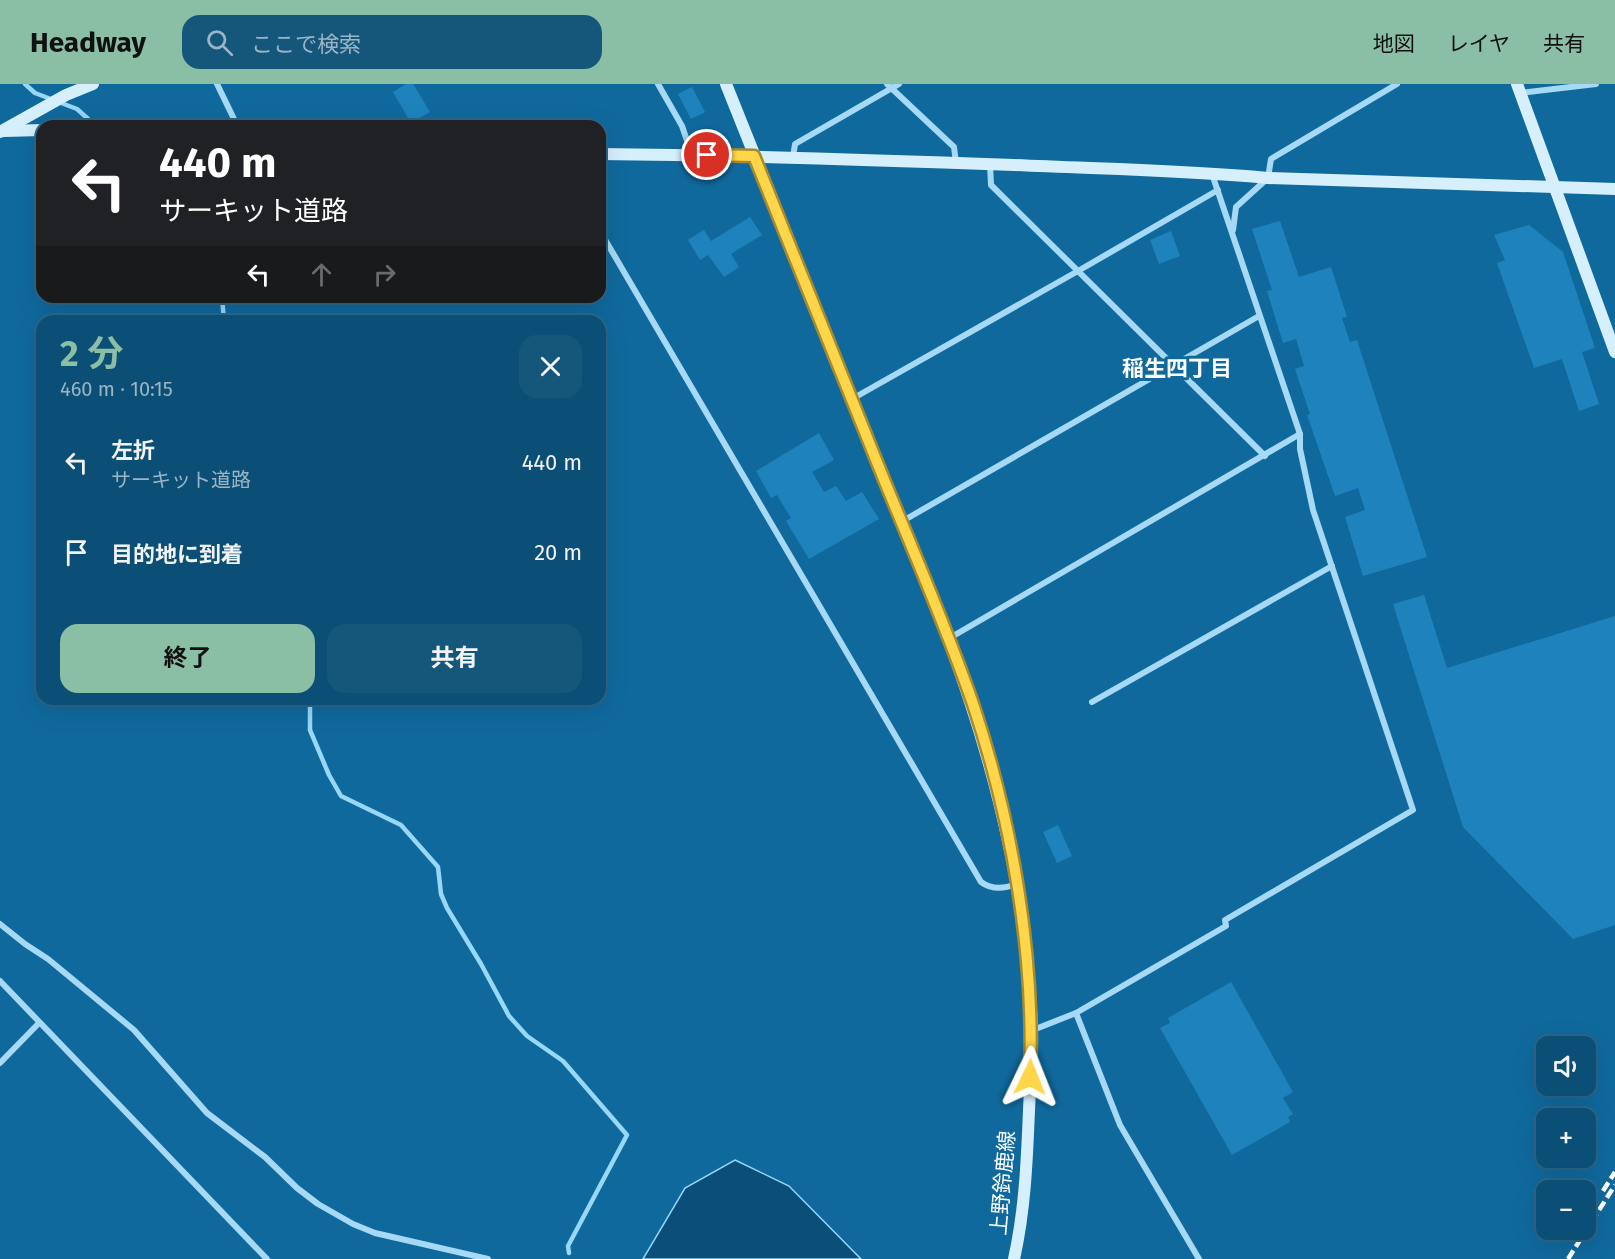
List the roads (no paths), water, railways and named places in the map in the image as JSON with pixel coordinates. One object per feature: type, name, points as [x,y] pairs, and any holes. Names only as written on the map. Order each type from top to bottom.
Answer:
[{"type":"street","points":[[0,131],[93,84]]},
{"type":"street","points":[[217,84],[234,120]]},
{"type":"street","points":[[657,84],[682,126],[692,155]]},
{"type":"street","name":"上野鈴鹿線","points":[[726,84],[948,639],[973,704],[990,760],[1007,832],[1016,884],[1026,956],[1032,1030],[1027,1173],[1014,1259]]},
{"type":"street","points":[[793,157],[795,144],[890,86],[899,84]]},
{"type":"street","points":[[1233,237],[1233,216],[1236,207],[1268,178],[1270,159],[1397,84]]},
{"type":"street","points":[[1596,84],[1519,88],[1615,352]]},
{"type":"street","points":[[890,86],[954,147],[956,163]]},
{"type":"street","points":[[0,131],[36,130]]},
{"type":"street","points":[[606,154],[793,157],[1212,173],[1268,178],[1615,189]]},
{"type":"street","points":[[990,164],[990,185],[1265,456]]},
{"type":"street","points":[[1032,1030],[1076,1013],[1226,926],[1225,920],[1413,810],[1313,510],[1300,449],[1300,434],[1212,173]]},
{"type":"street","points":[[852,399],[1218,189]]},
{"type":"street","points":[[606,241],[981,882],[993,888],[1005,888],[1016,884]]},
{"type":"street","points":[[902,522],[1259,316]]},
{"type":"street","points":[[948,639],[1300,434]]},
{"type":"street","points":[[1092,702],[1332,566]]},
{"type":"street","points":[[0,924],[48,959],[128,1024],[166,1064],[207,1113],[265,1157],[297,1188],[318,1204],[353,1224],[375,1233],[488,1259]]},
{"type":"street","points":[[0,981],[267,1259]]},
{"type":"street","points":[[1076,1013],[1120,1125],[1199,1259]]},
{"type":"street","points":[[0,1063],[39,1023]]},
{"type":"water","points":[[735,1160],[789,1186],[861,1259],[643,1259],[685,1188]]},
{"type":"waterway","points":[[25,84],[35,93],[77,109],[89,120]]},
{"type":"waterway","points":[[222,303],[224,315]]},
{"type":"waterway","points":[[310,705],[310,730],[329,775],[341,796],[401,825],[438,867],[441,894],[447,908],[509,1016],[527,1036],[563,1061],[627,1135],[568,1246],[569,1253]]},
{"type":"railway","points":[[1603,1191],[1615,1172]]},
{"type":"railway","points":[[1568,1259],[1615,1185]]},
{"type":"district","name":"稲生四丁目","points":[[1177,368]]}]
